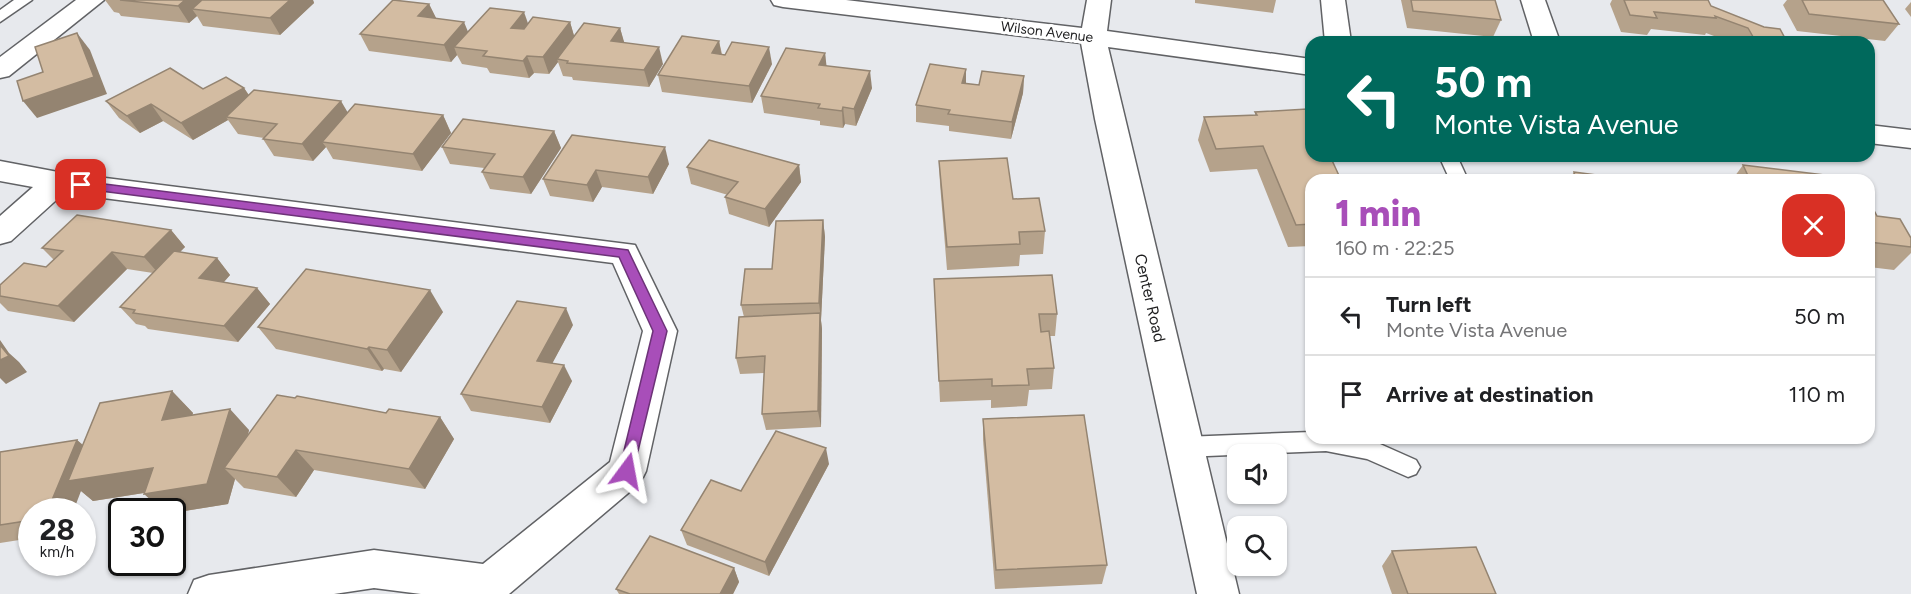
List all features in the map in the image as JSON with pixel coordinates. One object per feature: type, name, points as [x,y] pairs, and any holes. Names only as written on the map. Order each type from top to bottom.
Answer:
[{"type":"street","points":[[0,70],[92,0]]},
{"type":"street","name":"Wilson Avenue","points":[[783,0],[1093,37],[1305,66]]},
{"type":"street","name":"Center Road","points":[[1099,0],[1093,37],[1109,119],[1218,594]]},
{"type":"street","points":[[1333,0],[1337,36]]},
{"type":"street","points":[[1533,0],[1546,36]]},
{"type":"street","points":[[1875,135],[1911,139]]},
{"type":"street","points":[[0,171],[58,182],[624,253],[660,331],[627,471],[489,589],[374,569],[209,594]]},
{"type":"street","points":[[0,233],[58,182]]},
{"type":"lane","points":[[0,17],[24,0]]},
{"type":"lane","points":[[1184,447],[1305,442]]},
{"type":"lane","points":[[1341,444],[1371,450],[1408,467]]},
{"type":"building","points":[[120,0],[185,0],[178,6]]},
{"type":"building","points":[[202,0],[290,0],[270,18],[192,9]]},
{"type":"building","points":[[393,0],[429,4],[418,16],[464,22],[444,45],[360,34]]},
{"type":"building","points":[[1411,0],[1495,0],[1501,20],[1413,11]]},
{"type":"building","points":[[1624,0],[1708,0],[1711,6],[1764,27],[1780,29],[1784,36],[1753,36],[1748,28],[1715,16],[1716,18],[1654,12],[1657,18],[1630,15]]},
{"type":"building","points":[[1802,0],[1883,0],[1899,24],[1809,14]]},
{"type":"building","points":[[490,8],[524,12],[511,28],[524,29],[533,17],[570,22],[543,57],[527,56],[523,61],[483,56],[487,51],[454,47]]},
{"type":"building","points":[[584,23],[620,28],[611,41],[659,47],[644,70],[567,63],[568,61],[557,59]]},
{"type":"building","points":[[77,33],[94,77],[23,101],[17,81],[43,72],[35,47]]},
{"type":"building","points":[[682,36],[719,41],[712,53],[725,55],[732,42],[769,47],[749,86],[658,75]]},
{"type":"building","points":[[786,48],[825,53],[819,65],[870,71],[854,109],[843,107],[842,111],[818,108],[820,104],[761,96]]},
{"type":"building","points":[[930,64],[966,69],[962,83],[979,85],[982,71],[1024,76],[1012,122],[948,114],[950,110],[916,105]]},
{"type":"building","points":[[170,68],[203,89],[226,77],[244,88],[181,123],[151,104],[127,116],[106,101]]},
{"type":"building","points":[[254,90],[341,101],[302,144],[263,139],[277,124],[226,117]]},
{"type":"building","points":[[355,104],[443,115],[413,154],[322,142]]},
{"type":"building","points":[[1305,109],[1305,162],[1333,162],[1338,174],[1305,174],[1305,224],[1296,225],[1263,146],[1216,149],[1204,117],[1257,115],[1255,112]]},
{"type":"building","points":[[463,119],[554,131],[523,177],[482,172],[495,154],[442,147]]},
{"type":"building","points":[[572,135],[665,147],[648,177],[596,170],[587,185],[543,179]]},
{"type":"building","points":[[709,140],[799,165],[765,209],[725,197],[738,182],[687,167]]},
{"type":"building","points":[[1007,158],[1013,199],[1039,198],[1045,231],[1019,232],[1020,244],[947,247],[939,161]]},
{"type":"building","points":[[1743,165],[1816,174],[1747,174]]},
{"type":"building","points":[[1875,212],[1877,216],[1900,219],[1911,238],[1911,247],[1875,243]]},
{"type":"building","points":[[77,215],[171,230],[144,257],[112,252],[58,306],[0,296],[0,285],[24,263],[46,267],[63,251],[42,248]]},
{"type":"building","points":[[823,220],[819,303],[741,305],[745,269],[772,269],[776,221]]},
{"type":"building","points":[[174,251],[217,258],[199,278],[257,288],[224,326],[133,313],[135,310],[120,307]]},
{"type":"building","points":[[306,269],[430,290],[387,350],[369,347],[367,349],[258,327]]},
{"type":"building","points":[[1052,275],[1057,314],[1039,314],[1041,332],[1049,331],[1054,368],[1027,369],[1029,385],[992,386],[992,379],[939,381],[934,279]]},
{"type":"building","points":[[517,301],[566,308],[537,361],[564,365],[542,407],[461,394]]},
{"type":"building","points":[[820,313],[818,411],[762,414],[765,356],[736,358],[739,317]]},
{"type":"building","points":[[0,345],[9,356],[0,360]]},
{"type":"building","points":[[172,391],[162,420],[230,409],[207,484],[144,494],[153,468],[68,481],[100,403]]},
{"type":"building","points":[[277,395],[295,398],[297,396],[386,413],[389,409],[440,417],[409,469],[296,450],[277,477],[224,468]]},
{"type":"building","points":[[1084,415],[1107,565],[996,570],[983,419]]},
{"type":"building","points":[[776,431],[826,448],[765,562],[681,530],[711,480],[741,491]]},
{"type":"building","points":[[77,440],[53,498],[18,498],[18,522],[0,525],[0,452]]},
{"type":"building","points":[[650,536],[734,568],[720,594],[630,594],[616,589]]},
{"type":"building","points":[[1476,547],[1496,594],[1408,594],[1392,551]]},
{"type":"route","points":[[81,185],[624,253],[660,331],[627,471]]}]
